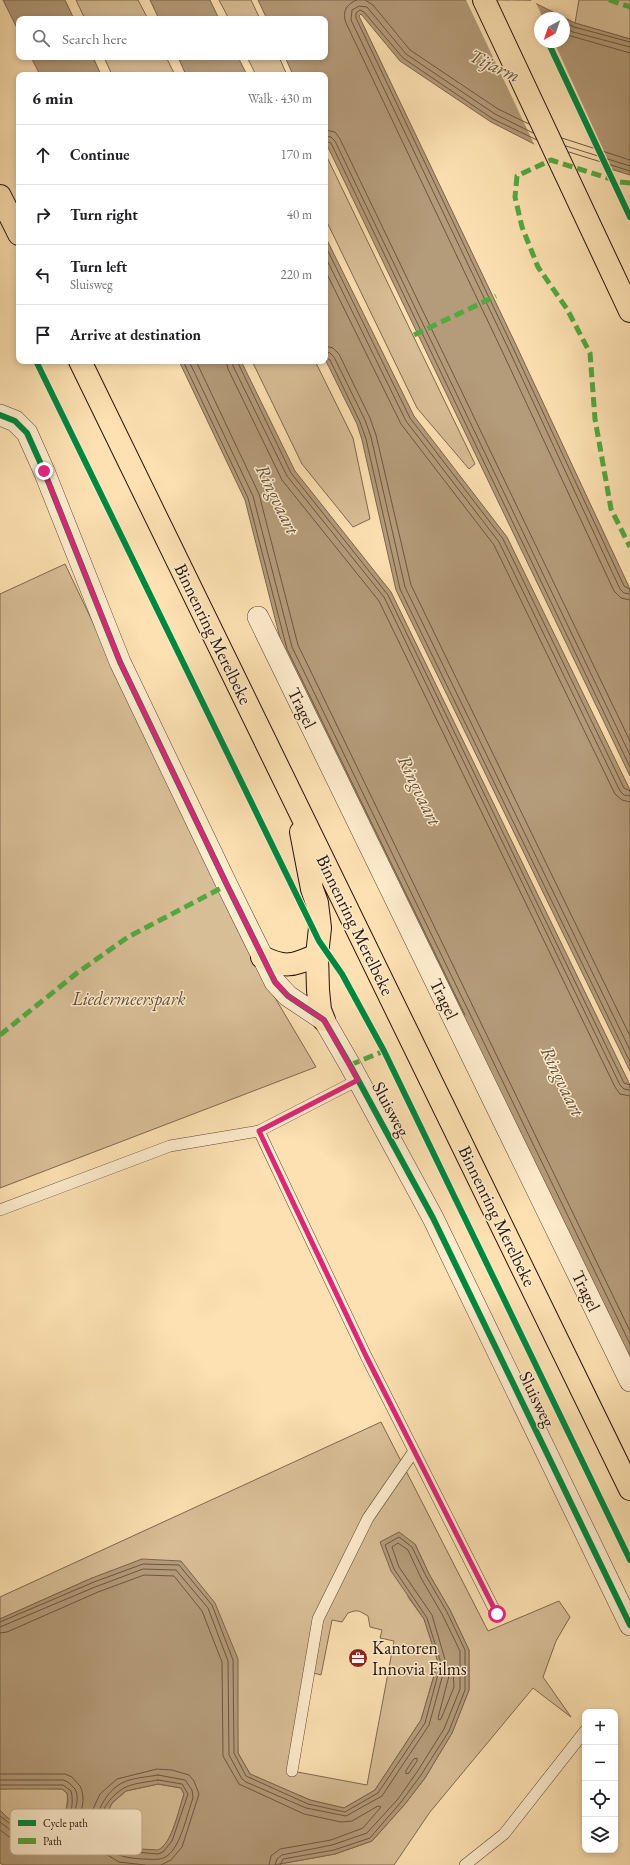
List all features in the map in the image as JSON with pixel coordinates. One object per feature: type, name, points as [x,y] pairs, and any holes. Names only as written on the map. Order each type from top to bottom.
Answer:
[{"type":"highway","points":[[484,0],[630,311]]},
{"type":"highway","points":[[0,196],[16,228]]},
{"type":"highway","points":[[0,225],[16,245]]},
{"type":"highway","name":"Binnenring Merelbeke","points":[[81,364],[630,1489]]},
{"type":"highway","points":[[296,803],[312,889],[317,903],[320,928],[317,955],[320,1010],[324,1020]]},
{"type":"highway","points":[[262,957],[277,964],[296,964],[317,955]]},
{"type":"street","name":"Sluisweg","points":[[0,415],[15,421],[27,433],[44,471],[120,662],[275,982],[288,996],[324,1020],[358,1080],[433,1218],[630,1625]]},
{"type":"street","name":"Tragel","points":[[258,617],[630,1381]]},
{"type":"lane","points":[[0,1210],[170,1146],[259,1131],[358,1080]]},
{"type":"lane","points":[[259,1131],[363,1349],[497,1614]]},
{"type":"lane","points":[[292,1771],[318,1619],[368,1518],[414,1451]]},
{"type":"lane","points":[[465,1865],[504,1834],[582,1735]]},
{"type":"green space","points":[[76,0],[138,0],[146,16],[84,16]]},
{"type":"green space","points":[[219,0],[251,0],[259,16],[227,16]]},
{"type":"green space","points":[[579,0],[630,0],[630,39],[575,23]]},
{"type":"green space","points":[[105,60],[168,60],[174,72],[111,72]]},
{"type":"green space","points":[[248,60],[280,60],[286,72],[254,72]]},
{"type":"green space","points":[[328,159],[475,464],[469,469],[417,408],[328,224]]},
{"type":"green space","points":[[253,364],[316,364],[353,438],[370,519],[353,527],[302,464]]},
{"type":"green space","name":"Liedermeerspark","points":[[65,564],[258,969],[316,1067],[0,1188],[0,594]]},
{"type":"green space","points":[[381,1422],[488,1631],[559,1601],[570,1617],[556,1641],[543,1677],[571,1717],[533,1688],[430,1812],[394,1865],[274,1865],[335,1854],[372,1841],[405,1804],[425,1778],[452,1733],[469,1690],[469,1650],[450,1610],[429,1574],[415,1544],[408,1597],[424,1619],[438,1662],[421,1720],[375,1790],[344,1808],[310,1800],[250,1774],[238,1753],[237,1709],[92,1578],[0,1619],[0,1597]],"holes":[[[359,1611],[368,1616],[370,1627],[382,1630],[380,1638],[394,1641],[367,1785],[292,1771],[310,1672],[321,1675],[332,1620],[342,1622],[348,1613]]]},
{"type":"green space","points":[[158,1784],[181,1788],[184,1794],[178,1816],[168,1841],[160,1850],[142,1850],[142,1809],[109,1809],[112,1803],[126,1791]]},
{"type":"green space","points":[[0,1789],[62,1789],[67,1793],[66,1809],[10,1809],[10,1820],[0,1810]]},
{"type":"water","points":[[3,0],[65,0],[73,16],[16,16],[16,26]]},
{"type":"water","points":[[150,0],[210,0],[218,16],[158,16]]},
{"type":"water","name":"Tijarm","points":[[258,0],[529,0],[553,12],[534,12],[534,48],[570,48],[570,20],[630,39],[630,175],[542,148],[491,122],[400,61],[361,14],[359,16],[517,347],[630,589],[630,776],[328,147],[328,72],[292,72],[286,60],[328,60],[328,16],[266,16]]},
{"type":"water","points":[[32,60],[94,60],[100,72],[38,72]]},
{"type":"water","points":[[179,60],[240,60],[246,72],[185,72]]},
{"type":"water","points":[[328,242],[414,416],[507,537],[630,790],[630,1071],[396,590],[362,440],[357,424],[327,364]]},
{"type":"water","name":"Ringvaart","points":[[180,364],[242,364],[295,471],[391,592],[630,1085],[630,1365],[283,650],[245,500]]},
{"type":"water","points":[[399,1532],[415,1544],[429,1574],[450,1610],[469,1650],[469,1690],[452,1733],[425,1778],[405,1804],[372,1841],[335,1854],[274,1865],[3,1865],[0,1863],[0,1810],[10,1820],[10,1855],[142,1855],[142,1849],[158,1850],[167,1841],[171,1834],[184,1794],[181,1788],[158,1784],[126,1791],[112,1803],[109,1809],[66,1809],[68,1799],[67,1793],[62,1789],[0,1789],[0,1619],[92,1578],[142,1559],[181,1561],[215,1603],[238,1659],[238,1753],[250,1774],[310,1800],[344,1808],[375,1790],[421,1720],[438,1662],[424,1619],[391,1571],[380,1542]]},
{"type":"pier","points":[[466,0],[535,1],[540,12],[534,12],[534,48],[557,48],[614,173],[535,146]]},
{"type":"marked path","points":[[609,0],[630,7]]},
{"type":"marked path","points":[[630,183],[620,182],[551,160],[517,176],[515,197],[522,227],[538,267],[567,309],[590,353],[595,419],[611,509],[630,547]]},
{"type":"marked path","points":[[414,335],[496,296]]},
{"type":"marked path","points":[[0,1035],[77,973],[128,937],[227,885]]},
{"type":"marked path","points":[[350,1065],[384,1051]]},
{"type":"cycle path","points":[[551,48],[630,217]]},
{"type":"cycle path","points":[[37,364],[319,941],[342,974],[384,1051],[630,1560]]},
{"type":"cycle path","points":[[0,415],[15,421],[27,433],[44,471],[120,662],[275,982],[288,996],[324,1020],[350,1065],[433,1218],[630,1625]]},
{"type":"place","name":"Kantoren Innovia Films","points":[[358,1658]]},
{"type":"route","points":[[44,471],[120,662],[275,982],[288,996],[305,1009],[324,1020],[358,1080],[259,1131],[366,1356],[497,1614]]}]
